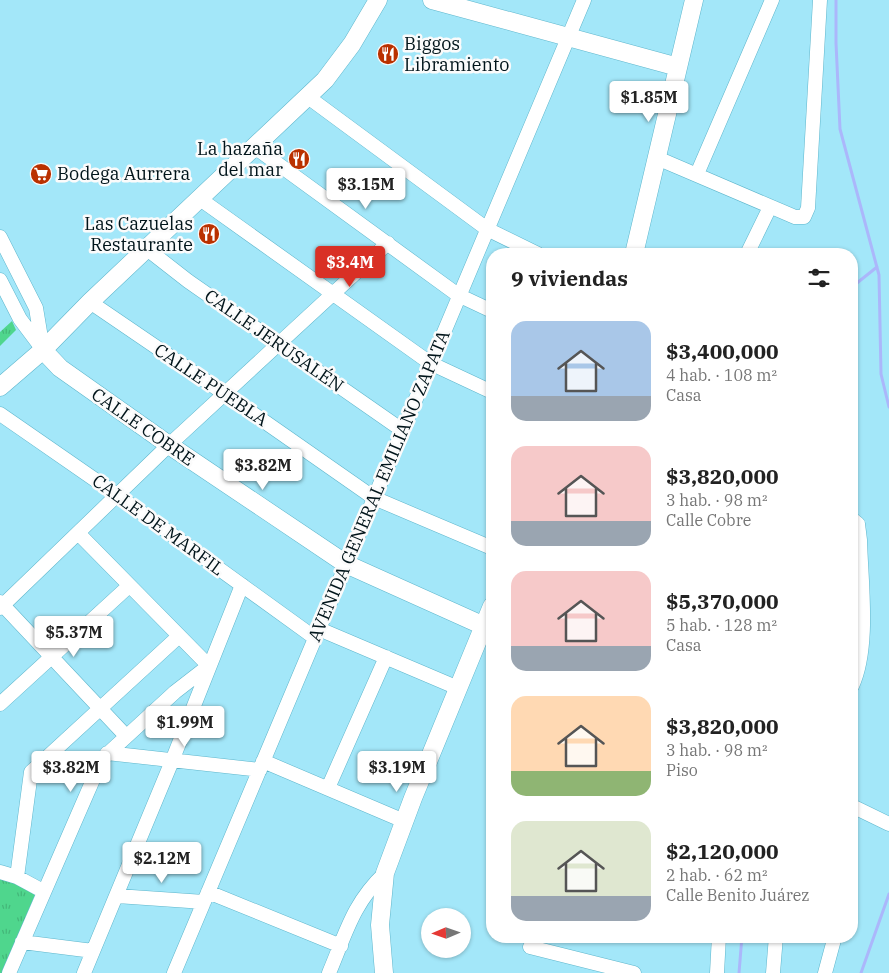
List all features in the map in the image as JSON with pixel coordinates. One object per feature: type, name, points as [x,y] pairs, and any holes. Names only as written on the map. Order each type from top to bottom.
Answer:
[{"type":"main road","points":[[0,387],[43,350],[90,302],[256,148],[308,97],[339,64],[378,0]]},
{"type":"main road","points":[[432,0],[678,67]]},
{"type":"main road","points":[[635,248],[694,0]]},
{"type":"main road","name":"CALLE COBRE","points":[[43,350],[60,368],[169,445],[346,564],[486,627]]},
{"type":"main road","points":[[384,973],[380,925],[386,873],[404,821],[458,688],[486,632]]},
{"type":"street","name":"AVENIDA GENERAL EMILIANO ZAPATA","points":[[174,973],[458,295],[584,0]]},
{"type":"street","points":[[697,174],[772,0]]},
{"type":"street","points":[[657,158],[795,217],[801,218],[807,214],[820,0]]},
{"type":"street","points":[[308,97],[487,229],[526,248]]},
{"type":"street","points":[[256,148],[458,295],[486,308]]},
{"type":"street","points":[[200,199],[430,364],[486,389]]},
{"type":"street","points":[[750,248],[770,207]]},
{"type":"street","points":[[0,237],[36,308],[43,350]]},
{"type":"street","points":[[126,736],[52,656],[1,605],[169,445],[388,243]]},
{"type":"street","name":"CALLE JERUSALÉN","points":[[147,250],[402,430]]},
{"type":"street","points":[[0,280],[20,319],[43,350]]},
{"type":"street","name":"CALLE PUEBLA","points":[[90,302],[374,498],[486,545]]},
{"type":"street","name":"CALLE DE MARFIL","points":[[0,414],[242,585],[317,633],[386,657],[458,688]]},
{"type":"street","points":[[858,524],[862,650],[858,673]]},
{"type":"street","points":[[78,533],[208,666]]},
{"type":"street","points":[[84,973],[172,762],[208,666],[242,585]]},
{"type":"street","points":[[0,704],[129,586]]},
{"type":"street","points":[[17,877],[31,772],[178,637]]},
{"type":"street","points":[[328,788],[386,657]]},
{"type":"street","points":[[9,973],[98,766],[108,753],[126,736],[208,666]]},
{"type":"street","points":[[108,753],[172,762],[262,765],[328,788],[404,821]]},
{"type":"street","points":[[858,809],[889,824]]},
{"type":"street","points":[[0,872],[17,877],[43,891]]},
{"type":"street","points":[[329,973],[363,896],[386,873]]},
{"type":"street","points":[[117,896],[206,897],[341,946]]},
{"type":"street","points":[[22,942],[93,951]]},
{"type":"street","points":[[717,973],[719,943]]},
{"type":"street","points":[[772,973],[775,943]]},
{"type":"street","points":[[825,973],[833,943]]},
{"type":"street","points":[[530,946],[634,973]]},
{"type":"green space","points":[[12,321],[16,330],[0,346],[0,332]]},
{"type":"green space","points":[[0,879],[10,880],[35,895],[2,973],[0,973]]},
{"type":"waterway","points":[[836,0],[840,129],[879,275],[881,374],[889,407]]},
{"type":"waterway","points":[[858,282],[877,267]]},
{"type":"waterway","points":[[861,973],[889,894]]},
{"type":"waterway","points":[[739,973],[741,943]]},
{"type":"place","name":"Biggos Libramiento","points":[[388,54]]},
{"type":"place","name":"La hazaña del mar","points":[[299,159]]},
{"type":"place","name":"Bodega Aurrera","points":[[41,174]]},
{"type":"place","name":"Las Cazuelas Restaurante","points":[[209,234]]}]
